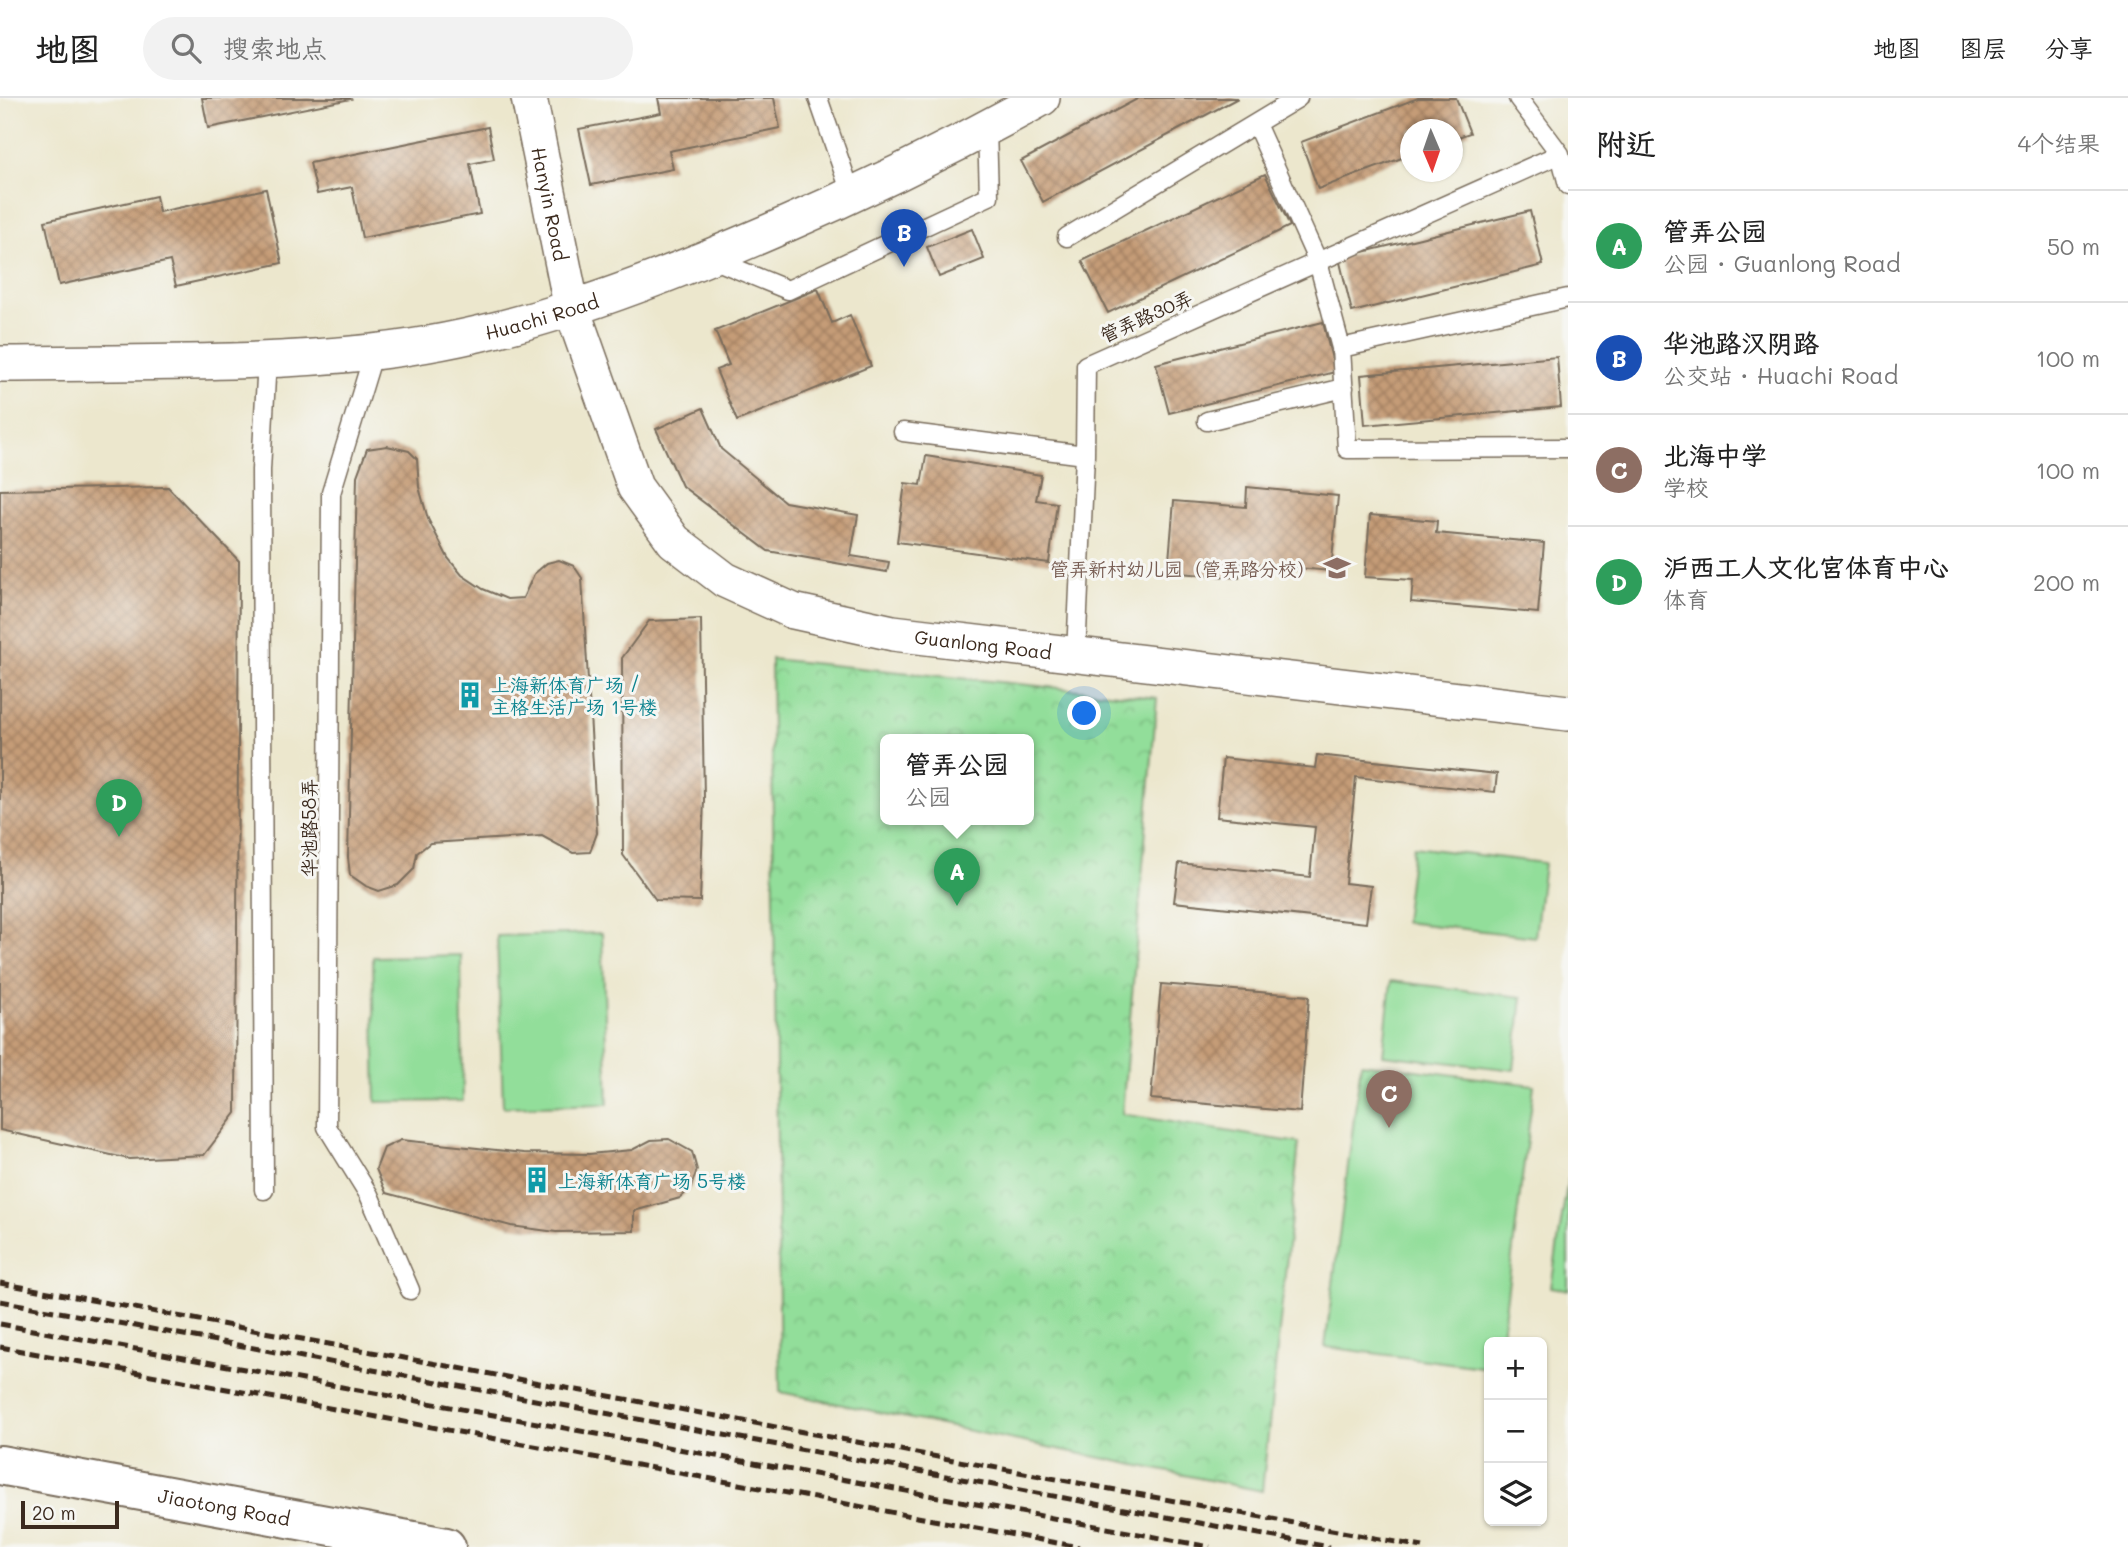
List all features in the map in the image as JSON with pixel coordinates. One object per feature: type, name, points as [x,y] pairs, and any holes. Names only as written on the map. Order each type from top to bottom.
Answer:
[{"type":"main road","name":"Jiaotong Road","points":[[0,1465],[446,1547]]},
{"type":"street","name":"Hanyin Road","points":[[529,98],[572,309]]},
{"type":"street","name":"Huachi Road","points":[[0,364],[267,359],[374,352],[478,334],[572,309],[710,258],[852,196],[987,129],[1041,98]]},
{"type":"street","name":"Guanlong Road","points":[[572,309],[635,487],[674,541],[725,580],[793,611],[892,633],[1568,713]]},
{"type":"lane","points":[[818,98],[852,196]]},
{"type":"lane","points":[[1067,237],[1298,98]]},
{"type":"lane","points":[[1518,98],[1560,153],[1568,185]]},
{"type":"lane","points":[[1256,124],[1318,262],[1341,348],[1347,449],[1568,448]]},
{"type":"lane","points":[[710,258],[788,290],[907,235],[989,196],[987,129]]},
{"type":"lane","name":"管弄路30弄","points":[[1085,455],[1086,365],[1560,153]]},
{"type":"lane","points":[[1341,348],[1568,298]]},
{"type":"lane","name":"华池路58弄","points":[[374,352],[331,493],[327,1127],[369,1195],[410,1290]]},
{"type":"lane","points":[[264,1190],[261,470],[267,359]]},
{"type":"lane","points":[[1207,421],[1344,388]]},
{"type":"lane","points":[[904,432],[1085,455],[1076,655]]},
{"type":"green space","points":[[771,659],[1157,698],[1122,1114],[1299,1143],[1262,1491],[780,1392]]},
{"type":"green space","points":[[1413,847],[1544,863],[1535,937],[1404,922]]},
{"type":"green space","points":[[602,933],[608,1104],[503,1107],[497,936]]},
{"type":"green space","points":[[461,955],[463,1101],[376,1102],[373,957]]},
{"type":"green space","points":[[1391,981],[1522,997],[1514,1070],[1383,1055]]},
{"type":"green space","points":[[1361,1063],[1534,1085],[1502,1337],[1484,1337],[1484,1367],[1325,1347]]},
{"type":"green space","points":[[1568,1179],[1568,1290],[1551,1287]]},
{"type":"building","points":[[202,98],[350,98],[351,99],[208,128]]},
{"type":"building","points":[[658,98],[774,98],[780,128],[669,151],[673,169],[591,185],[579,129],[661,113]]},
{"type":"building","points":[[1139,98],[1238,98],[1043,202],[1021,161]]},
{"type":"building","points":[[1418,98],[1456,98],[1470,133],[1463,135],[1463,119],[1400,119],[1400,159],[1318,189],[1301,142]]},
{"type":"building","points":[[488,127],[494,159],[470,164],[480,214],[362,238],[352,187],[317,194],[310,163]]},
{"type":"building","points":[[1265,174],[1290,226],[1108,313],[1082,261]]},
{"type":"building","points":[[266,189],[282,263],[176,286],[170,261],[59,285],[45,221],[156,196],[159,212]]},
{"type":"building","points":[[1530,211],[1543,265],[1352,312],[1339,258]]},
{"type":"building","points":[[972,229],[984,259],[939,277],[927,247]]},
{"type":"building","points":[[818,289],[832,323],[850,315],[871,366],[737,421],[716,370],[729,365],[715,331]]},
{"type":"building","points":[[1323,322],[1335,372],[1169,413],[1156,364]]},
{"type":"building","points":[[1557,357],[1561,407],[1365,425],[1361,375]]},
{"type":"building","points":[[703,408],[721,449],[785,502],[858,515],[851,556],[889,562],[887,572],[768,551],[682,486],[656,429]]},
{"type":"building","name":"上海新体育广场 / 主格生活广场 1号楼","points":[[387,446],[409,451],[417,459],[419,487],[428,519],[448,558],[462,575],[483,589],[507,599],[523,598],[534,574],[547,563],[559,560],[574,566],[582,578],[597,833],[590,852],[573,853],[542,836],[430,843],[417,853],[414,869],[398,885],[379,891],[350,875],[348,857],[357,476],[367,449]]},
{"type":"building","points":[[926,456],[1041,475],[1036,500],[1057,503],[1049,563],[897,542],[905,483],[921,485]]},
{"type":"building","points":[[168,487],[239,561],[236,1113],[204,1155],[129,1159],[0,1130],[0,490]]},
{"type":"building","points":[[1247,487],[1338,496],[1331,571],[1241,563],[1239,578],[1168,572],[1174,501],[1246,507]]},
{"type":"building","points":[[1370,515],[1437,521],[1436,533],[1544,543],[1538,613],[1411,602],[1413,580],[1365,577]]},
{"type":"building","points":[[701,619],[704,800],[700,901],[656,900],[623,855],[622,658],[649,621]]},
{"type":"building","points":[[1317,755],[1497,774],[1495,792],[1356,777],[1345,883],[1371,886],[1366,923],[1174,902],[1179,863],[1310,877],[1315,827],[1217,817],[1223,758],[1315,768]]},
{"type":"building","points":[[1161,984],[1309,996],[1300,1112],[1151,1099]]},
{"type":"building","name":"上海新体育广场 5号楼","points":[[669,1139],[692,1152],[697,1170],[690,1189],[680,1198],[634,1211],[634,1231],[556,1232],[511,1226],[386,1193],[376,1169],[384,1148],[401,1140],[524,1153],[589,1154],[632,1150],[651,1140]]},
{"type":"railway","points":[[0,1283],[1423,1547]]},
{"type":"railway","points":[[0,1301],[1329,1547]]},
{"type":"railway","points":[[0,1324],[1210,1547]]},
{"type":"railway","points":[[0,1347],[1079,1547]]},
{"type":"place","name":"华池路汉阴路","points":[[904,267]]},
{"type":"place","name":"管弄新村幼儿园（管弄路分校）","points":[[1337,568]]},
{"type":"place","name":"上海新体育广场 / 主格生活广场 1号楼","points":[[470,695]]},
{"type":"place","name":"沪西工人文化宫体育中心","points":[[119,837]]},
{"type":"place","name":"管弄公园","points":[[957,906]]},
{"type":"place","name":"北海中学","points":[[1389,1128]]},
{"type":"place","name":"上海新体育广场 5号楼","points":[[537,1180]]}]
